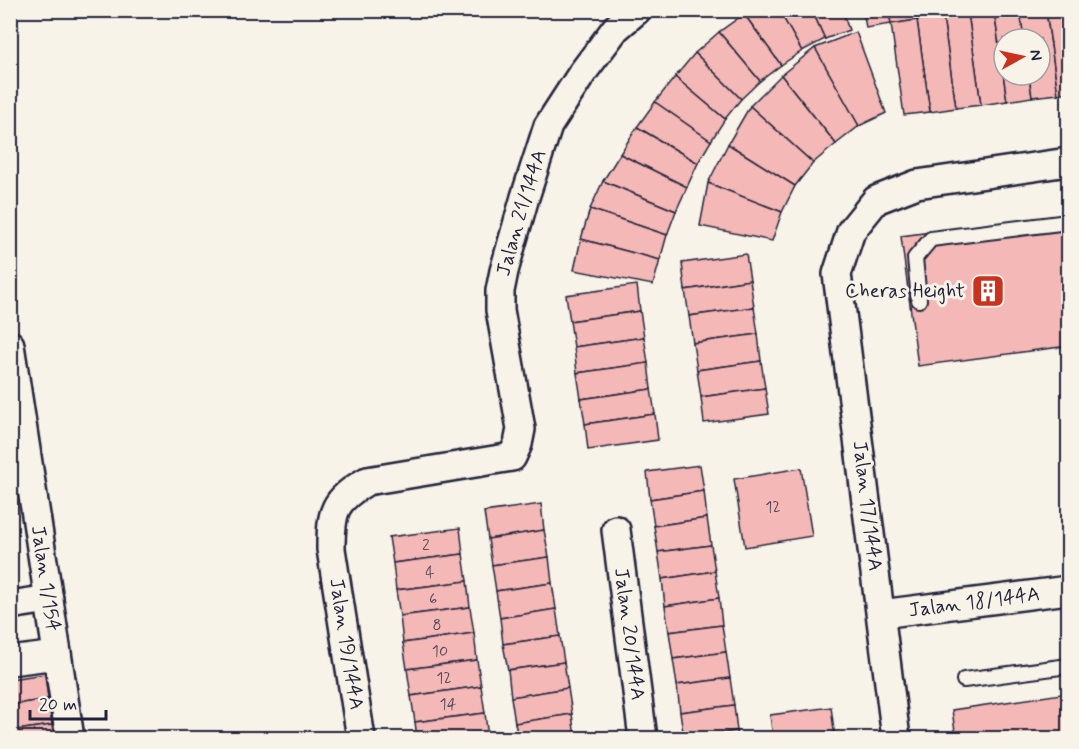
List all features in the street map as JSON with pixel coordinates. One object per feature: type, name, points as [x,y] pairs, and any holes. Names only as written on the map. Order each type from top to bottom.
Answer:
[{"type":"street","name":"Jalan 21/144A","points":[[518,444],[521,429],[500,310],[500,291],[504,271],[548,126],[583,72],[616,28],[637,10]]},
{"type":"street","name":"Jalan 17/144A","points":[[897,738],[837,274],[851,231],[876,200],[917,184],[1068,162]]},
{"type":"street","name":"Jalan 1/154","points":[[10,345],[70,738]]},
{"type":"street","name":"Jalan 19/144A","points":[[361,738],[331,549],[331,525],[338,503],[351,490],[367,481],[512,456],[518,444]]},
{"type":"street","name":"Jalan 20/144A","points":[[616,530],[644,738]]},
{"type":"street","name":"Jalan 18/144A","points":[[881,614],[1068,590]]},
{"type":"street","points":[[10,605],[50,599]]},
{"type":"street","points":[[10,662],[57,655]]},
{"type":"lane","points":[[919,300],[915,258],[931,239],[1068,222]]},
{"type":"lane","points":[[964,680],[1068,666]]},
{"type":"building","points":[[750,10],[779,10],[802,51],[781,65],[744,14]]},
{"type":"building","points":[[779,10],[812,10],[825,39],[802,51]]},
{"type":"building","points":[[812,10],[842,10],[849,30],[825,39]]},
{"type":"building","points":[[863,10],[889,10],[891,24],[866,28]]},
{"type":"building","points":[[889,10],[916,10],[917,20],[891,24]]},
{"type":"building","points":[[916,10],[942,10],[943,17],[917,20]]},
{"type":"building","points":[[942,10],[968,10],[968,13],[943,17]]},
{"type":"building","points":[[994,10],[996,27],[992,27],[992,87],[1005,87],[1007,101],[981,105],[968,13]]},
{"type":"building","points":[[994,10],[1020,10],[1022,27],[996,27]]},
{"type":"building","points":[[1020,10],[1046,10],[1048,27],[1022,27]]},
{"type":"building","points":[[1046,10],[1068,10],[1068,92],[1058,94],[1052,52],[1052,27],[1048,27]]},
{"type":"building","points":[[968,13],[981,105],[956,108],[943,17]]},
{"type":"building","points":[[744,14],[781,65],[760,81],[719,32]]},
{"type":"building","points":[[943,17],[956,108],[930,112],[917,20]]},
{"type":"building","points":[[917,20],[930,112],[904,115],[891,24]]},
{"type":"building","points":[[719,32],[760,81],[741,99],[695,53]]},
{"type":"building","points":[[856,32],[886,113],[859,126],[815,48]]},
{"type":"building","points":[[815,48],[859,126],[836,144],[781,75]]},
{"type":"building","points":[[1052,52],[1058,94],[1032,97],[1031,87],[1052,87]]},
{"type":"building","points":[[695,53],[741,99],[725,119],[675,77]]},
{"type":"building","points":[[781,75],[836,144],[813,163],[750,106]]},
{"type":"building","points":[[675,77],[725,119],[711,141],[655,102]]},
{"type":"building","points":[[1005,87],[1031,87],[1032,97],[1007,101]]},
{"type":"building","points":[[655,102],[711,141],[698,163],[637,127]]},
{"type":"building","points":[[750,106],[813,163],[795,186],[728,144]]},
{"type":"building","points":[[637,127],[698,163],[687,187],[620,154]]},
{"type":"building","points":[[728,144],[795,186],[782,212],[708,183]]},
{"type":"building","points":[[620,154],[687,187],[676,211],[603,181]]},
{"type":"building","points":[[603,181],[676,211],[667,235],[590,209]]},
{"type":"building","points":[[708,183],[782,212],[772,241],[700,226]]},
{"type":"building","points":[[590,209],[667,235],[660,260],[581,239]]},
{"type":"building","name":"Cheras Height","points":[[1068,214],[1068,346],[918,366],[901,236]]},
{"type":"building","points":[[581,239],[660,260],[653,285],[574,270]]},
{"type":"building","points":[[746,254],[750,280],[685,290],[682,263]]},
{"type":"building","points":[[750,280],[754,307],[689,316],[685,290]]},
{"type":"building","points":[[637,285],[640,311],[570,321],[566,295]]},
{"type":"building","points":[[754,307],[758,334],[693,343],[689,316]]},
{"type":"building","points":[[640,311],[644,337],[574,347],[570,321]]},
{"type":"building","points":[[758,334],[761,361],[697,370],[693,343]]},
{"type":"building","points":[[644,337],[648,363],[577,373],[574,347]]},
{"type":"building","points":[[761,361],[765,388],[701,397],[697,370]]},
{"type":"building","points":[[648,363],[651,389],[581,399],[577,373]]},
{"type":"building","points":[[765,388],[769,414],[704,423],[701,397]]},
{"type":"building","points":[[651,389],[655,414],[585,424],[581,399]]},
{"type":"building","points":[[655,414],[658,440],[588,450],[585,424]]},
{"type":"building","points":[[700,465],[704,491],[650,499],[647,472]]},
{"type":"building","points":[[801,468],[812,536],[745,547],[734,479]]},
{"type":"building","points":[[704,491],[707,518],[654,526],[650,499]]},
{"type":"building","points":[[541,504],[544,530],[488,539],[484,512]]},
{"type":"building","points":[[707,518],[711,545],[658,552],[654,526]]},
{"type":"building","points":[[460,528],[463,554],[393,563],[389,537]]},
{"type":"building","points":[[544,530],[549,557],[492,565],[488,539]]},
{"type":"building","points":[[711,545],[715,571],[662,579],[658,552]]},
{"type":"building","points":[[463,554],[467,581],[396,590],[393,563]]},
{"type":"building","points":[[549,557],[552,583],[496,591],[492,565]]},
{"type":"building","points":[[715,571],[719,598],[665,606],[662,579]]},
{"type":"building","points":[[467,581],[470,607],[400,616],[396,590]]},
{"type":"building","points":[[552,583],[556,609],[500,618],[496,591]]},
{"type":"building","points":[[719,598],[722,625],[669,632],[665,606]]},
{"type":"building","points":[[470,607],[474,633],[403,643],[400,616]]},
{"type":"building","points":[[556,609],[560,636],[503,644],[500,618]]},
{"type":"building","points":[[722,625],[726,652],[673,659],[669,632]]},
{"type":"building","points":[[474,633],[477,660],[407,669],[403,643]]},
{"type":"building","points":[[560,636],[564,662],[508,670],[503,644]]},
{"type":"building","points":[[726,652],[730,678],[677,685],[673,659]]},
{"type":"building","points":[[477,660],[481,686],[411,696],[407,669]]},
{"type":"building","points":[[564,662],[568,688],[511,697],[508,670]]},
{"type":"building","points":[[45,674],[48,699],[10,705],[10,679]]},
{"type":"building","points":[[730,678],[734,705],[680,712],[677,685]]},
{"type":"building","points":[[481,686],[485,713],[415,722],[411,696]]},
{"type":"building","points":[[568,688],[572,714],[515,723],[511,697]]},
{"type":"building","points":[[1068,693],[1068,738],[956,738],[952,710]]},
{"type":"building","points":[[48,699],[52,725],[10,731],[10,705]]},
{"type":"building","points":[[734,705],[737,731],[684,738],[680,712]]},
{"type":"building","points":[[831,707],[835,738],[773,738],[770,715]]},
{"type":"building","points":[[485,713],[488,738],[417,738],[415,722]]},
{"type":"building","points":[[572,714],[575,738],[518,738],[515,723]]},
{"type":"building","points":[[52,725],[54,738],[10,738],[10,731]]},
{"type":"building","points":[[737,731],[738,738],[687,738]]},
{"type":"place","name":"Cheras Height","points":[[988,291]]}]
